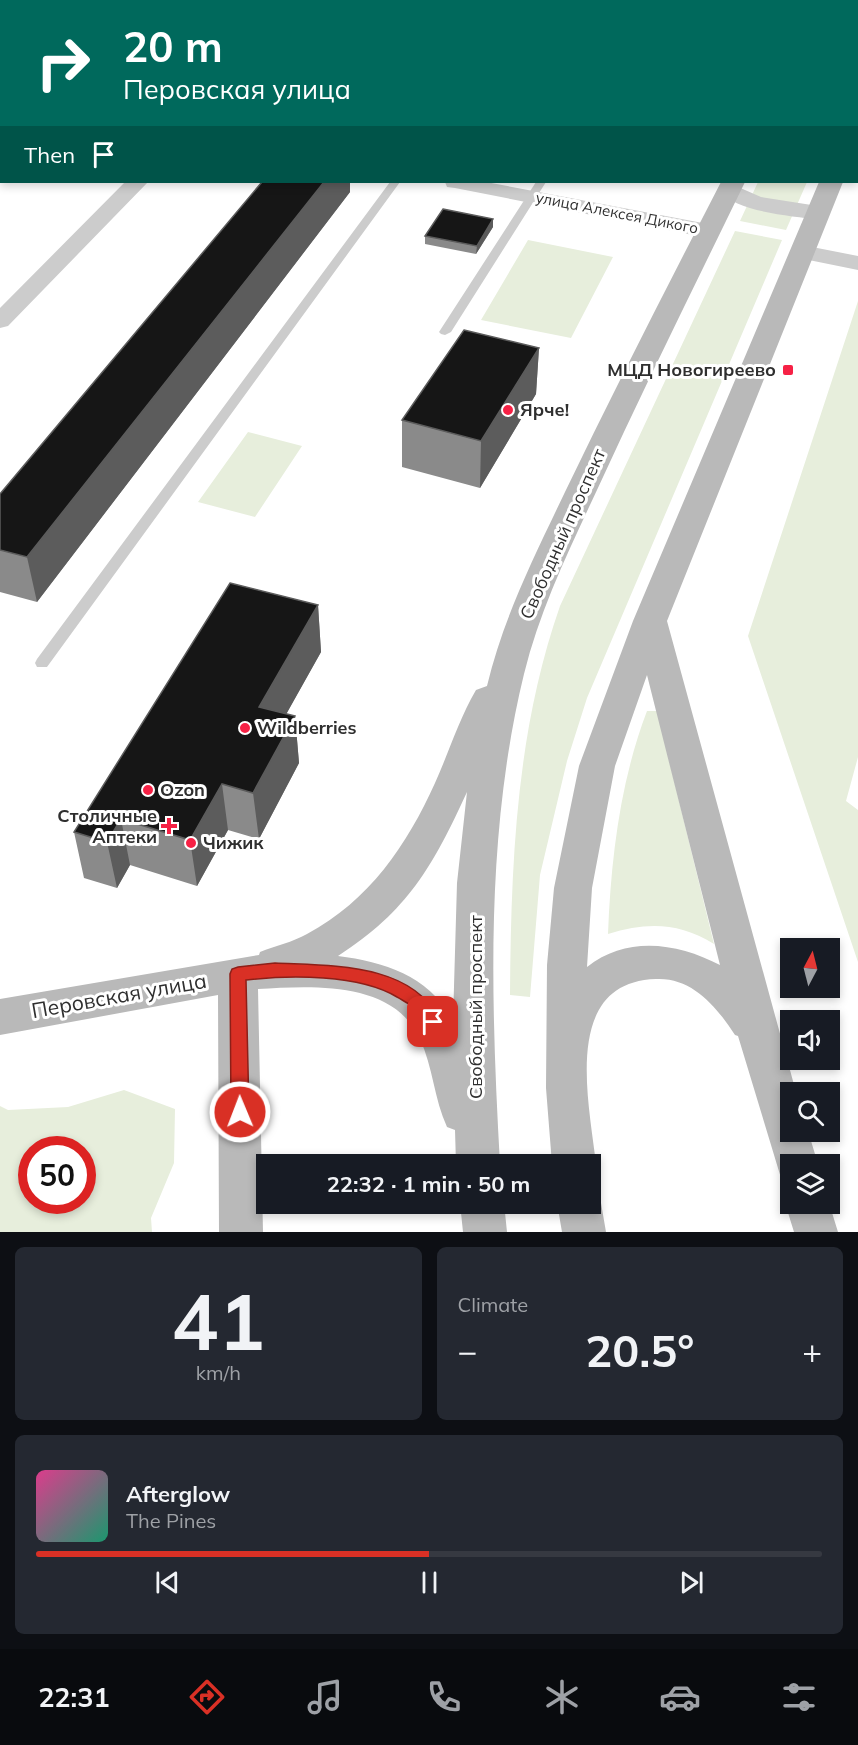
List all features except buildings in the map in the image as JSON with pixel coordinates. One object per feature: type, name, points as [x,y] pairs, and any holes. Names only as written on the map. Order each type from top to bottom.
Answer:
[{"type":"main road","points":[[573,1154],[566,1049],[570,921],[584,828],[597,766],[650,621],[831,183]]},
{"type":"main road","name":"Свободный проспект","points":[[476,1154],[473,986],[484,805],[497,718],[528,608],[627,391],[731,185]]},
{"type":"main road","points":[[241,1232],[238,974],[286,961],[322,946],[385,901],[406,875],[429,836],[528,608]]},
{"type":"main road","points":[[650,621],[763,1052],[793,1154]]},
{"type":"main road","points":[[566,1049],[575,1013],[589,988],[614,970],[641,961],[651,961],[672,962],[704,972],[729,992],[746,1015],[763,1052]]},
{"type":"main road","name":"Перовская улица","points":[[0,1017],[238,974],[275,970],[350,975],[390,985],[415,1000],[433,1022],[455,1081],[473,1154]]},
{"type":"main road","points":[[483,1214],[485,1232]]},
{"type":"main road","points":[[581,1214],[584,1232]]},
{"type":"main road","points":[[810,1214],[816,1232]]},
{"type":"street","points":[[0,321],[136,183]]},
{"type":"street","name":"улица Алексея Дикого","points":[[467,183],[537,189],[708,231]]},
{"type":"street","points":[[731,185],[755,203],[818,213]]},
{"type":"street","points":[[802,252],[858,263]]},
{"type":"lane","points":[[42,663],[394,183]]},
{"type":"lane","points":[[445,332],[537,189]]},
{"type":"green space","points":[[758,183],[807,183],[786,230],[740,221]]},
{"type":"green space","points":[[735,231],[782,240],[587,698],[567,761],[540,875],[530,997],[510,995],[512,896],[519,798],[525,750],[545,653],[560,606]]},
{"type":"green space","points":[[528,240],[613,257],[571,338],[481,320]]},
{"type":"green space","points":[[858,301],[858,757],[846,801],[858,810],[858,962],[748,636]]},
{"type":"green space","points":[[248,432],[302,446],[255,517],[198,502]]},
{"type":"green space","points":[[647,711],[657,711],[714,944],[688,931],[662,926],[636,927],[608,934],[618,821],[630,765]]},
{"type":"green space","points":[[124,1090],[175,1109],[174,1163],[151,1218],[152,1232],[0,1232],[0,1106],[8,1110],[68,1107]]},
{"type":"place","name":"МЦД Новогиреево","points":[[788,370]]},
{"type":"place","name":"Ярче!","points":[[508,410]]},
{"type":"place","name":"Wildberries","points":[[245,728]]},
{"type":"place","name":"Ozon","points":[[148,790]]},
{"type":"place","name":"Столичные Аптеки","points":[[169,826]]},
{"type":"place","name":"Чижик","points":[[191,843]]},
{"type":"route","points":[[240,1112],[238,974],[275,970],[350,975],[390,985],[415,1000],[433,1022]]}]
